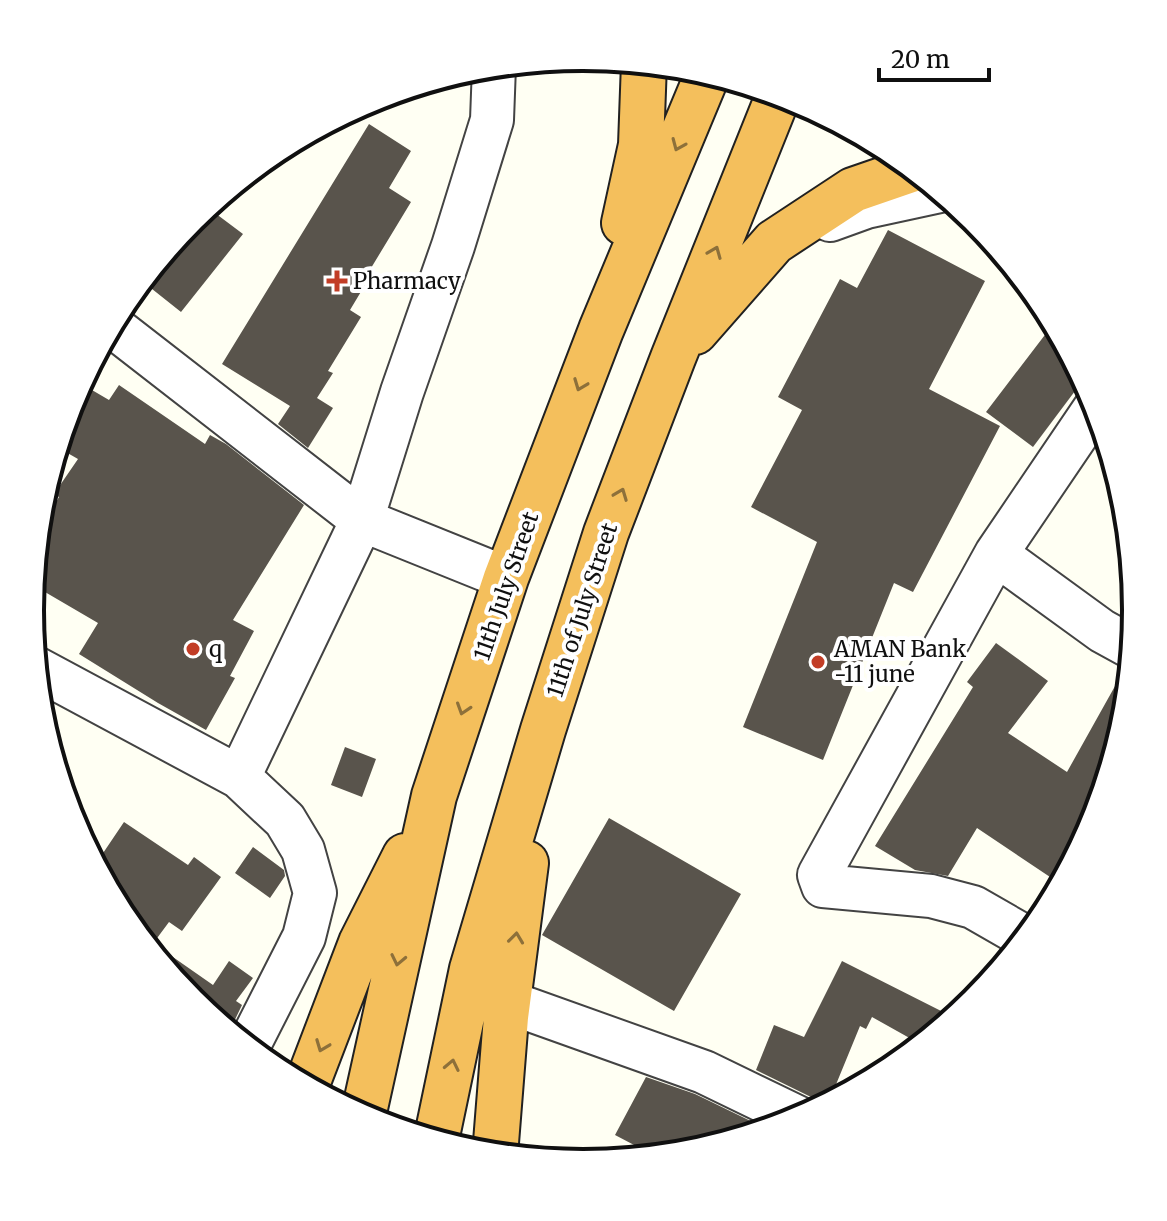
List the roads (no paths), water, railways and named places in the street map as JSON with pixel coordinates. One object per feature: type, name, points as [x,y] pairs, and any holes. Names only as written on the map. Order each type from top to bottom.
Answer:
[{"type":"highway","points":[[601,330],[641,145],[644,75]]},
{"type":"highway","name":"11th July Street","points":[[366,1104],[434,796],[506,578],[601,330],[703,84]]},
{"type":"highway","name":"11th of July Street","points":[[438,1130],[472,969],[606,533],[774,106]]},
{"type":"highway","points":[[673,358],[774,242],[853,190],[900,174]]},
{"type":"highway","points":[[496,1143],[508,1002],[543,730]]},
{"type":"highway","points":[[310,1076],[361,943],[434,796]]},
{"type":"street","points":[[239,777],[362,520],[492,120],[494,79]]},
{"type":"street","points":[[774,242],[866,207],[926,194]]},
{"type":"street","points":[[121,333],[362,520],[506,578]]},
{"type":"street","points":[[1017,932],[973,907],[931,896],[831,888],[823,886],[819,875],[996,554],[1087,419]]},
{"type":"street","points":[[996,554],[1102,631],[1122,642]]},
{"type":"street","points":[[48,675],[239,777],[285,820],[303,850],[315,893],[304,937],[253,1037]]},
{"type":"street","points":[[508,1002],[704,1072],[784,1111]]},
{"type":"place","name":"Pharmacy","points":[[337,281]]},
{"type":"place","name":"q","points":[[193,649]]},
{"type":"place","name":"AMAN Bank -11 june","points":[[818,662]]}]
